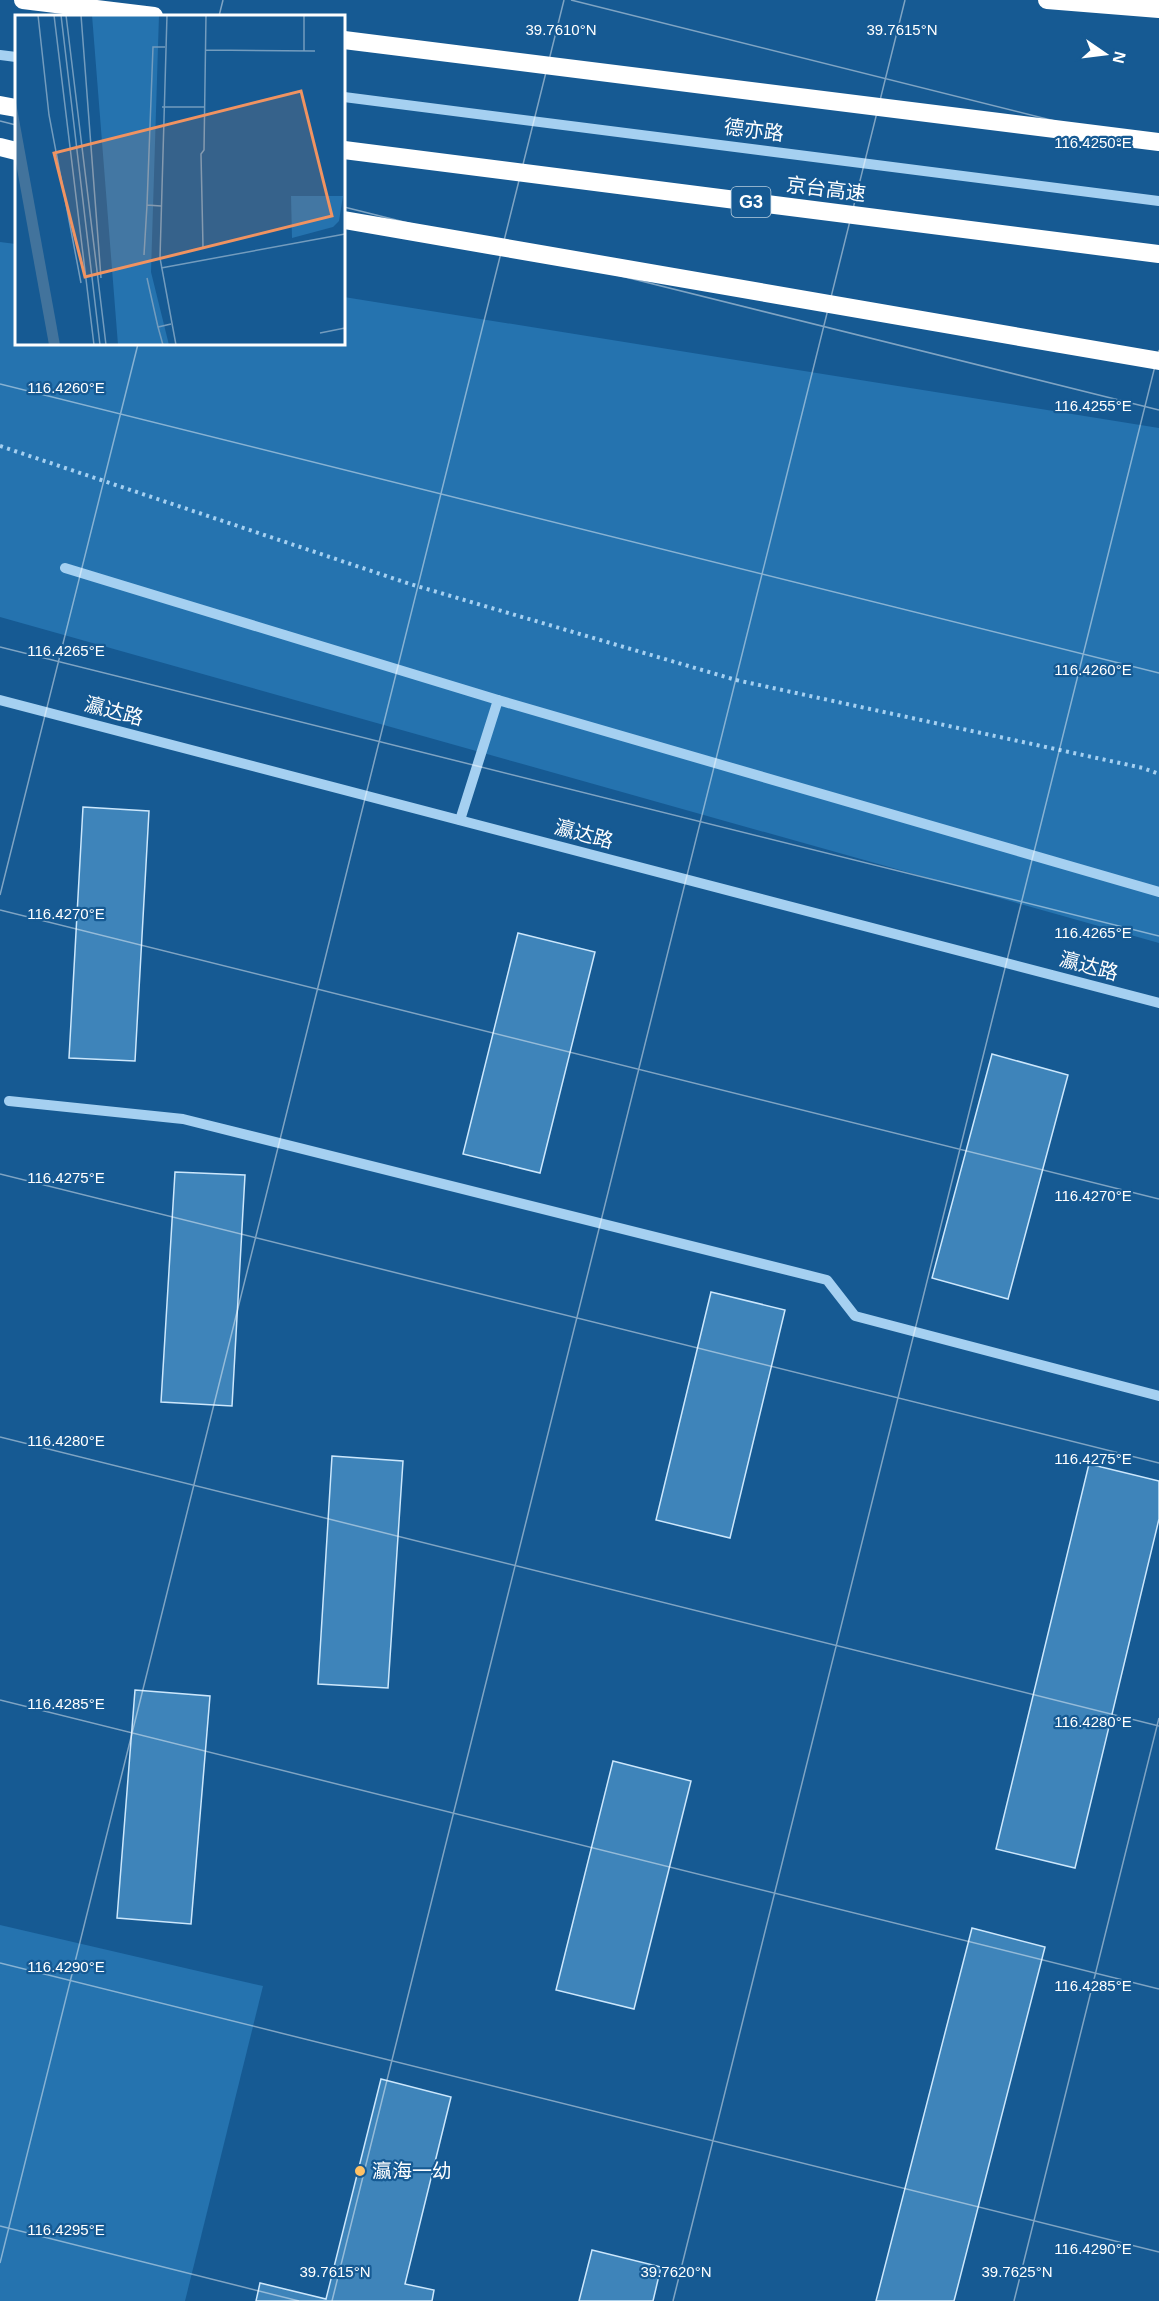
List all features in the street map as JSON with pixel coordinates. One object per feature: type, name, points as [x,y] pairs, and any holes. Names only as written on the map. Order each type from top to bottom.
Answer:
[{"type":"highway","points":[[23,0],[146,15]]},
{"type":"highway","points":[[1047,0],[1159,9]]},
{"type":"highway","points":[[345,40],[1159,142]]},
{"type":"highway","points":[[0,105],[15,108]]},
{"type":"highway","points":[[0,147],[15,151]]},
{"type":"highway","name":"京台高速","points":[[345,150],[1159,254]]},
{"type":"highway","points":[[345,220],[1159,361]]},
{"type":"street","points":[[0,55],[15,57]]},
{"type":"street","name":"德亦路","points":[[345,97],[1159,201]]},
{"type":"street","points":[[65,568],[498,700],[1159,892]]},
{"type":"street","name":"瀛达路","points":[[0,700],[1159,1003]]},
{"type":"street","points":[[460,820],[498,700]]},
{"type":"street","points":[[9,1101],[183,1119],[827,1280],[855,1316],[1159,1396]]},
{"type":"path","points":[[0,446],[410,584],[736,680],[1143,768],[1159,774]]},
{"type":"shaded area","points":[[0,242],[15,244],[15,345],[345,345],[345,297],[1159,428],[1159,943],[0,617]]},
{"type":"shaded area","points":[[0,1925],[263,1986],[185,2301],[0,2301]]},
{"type":"building","points":[[83,807],[149,811],[135,1061],[69,1058]]},
{"type":"building","points":[[518,933],[595,952],[540,1173],[463,1154]]},
{"type":"building","points":[[992,1054],[1068,1075],[1008,1299],[932,1278]]},
{"type":"building","points":[[175,1172],[245,1175],[232,1406],[161,1402]]},
{"type":"building","points":[[711,1292],[785,1310],[730,1538],[656,1520]]},
{"type":"building","points":[[332,1456],[403,1461],[388,1688],[318,1684]]},
{"type":"building","points":[[1089,1464],[1159,1481],[1159,1519],[1075,1868],[996,1849]]},
{"type":"building","points":[[135,1690],[210,1696],[191,1924],[117,1918]]},
{"type":"building","points":[[613,1761],[691,1781],[634,2009],[556,1990]]},
{"type":"building","points":[[972,1928],[1045,1947],[954,2301],[876,2301]]},
{"type":"building","points":[[381,2079],[451,2097],[405,2284],[434,2290],[432,2301],[256,2301],[260,2283],[326,2299]]},
{"type":"building","points":[[592,2250],[661,2267],[653,2301],[579,2301]]},
{"type":"place","name":"瀛海一幼","points":[[360,2171]]}]
